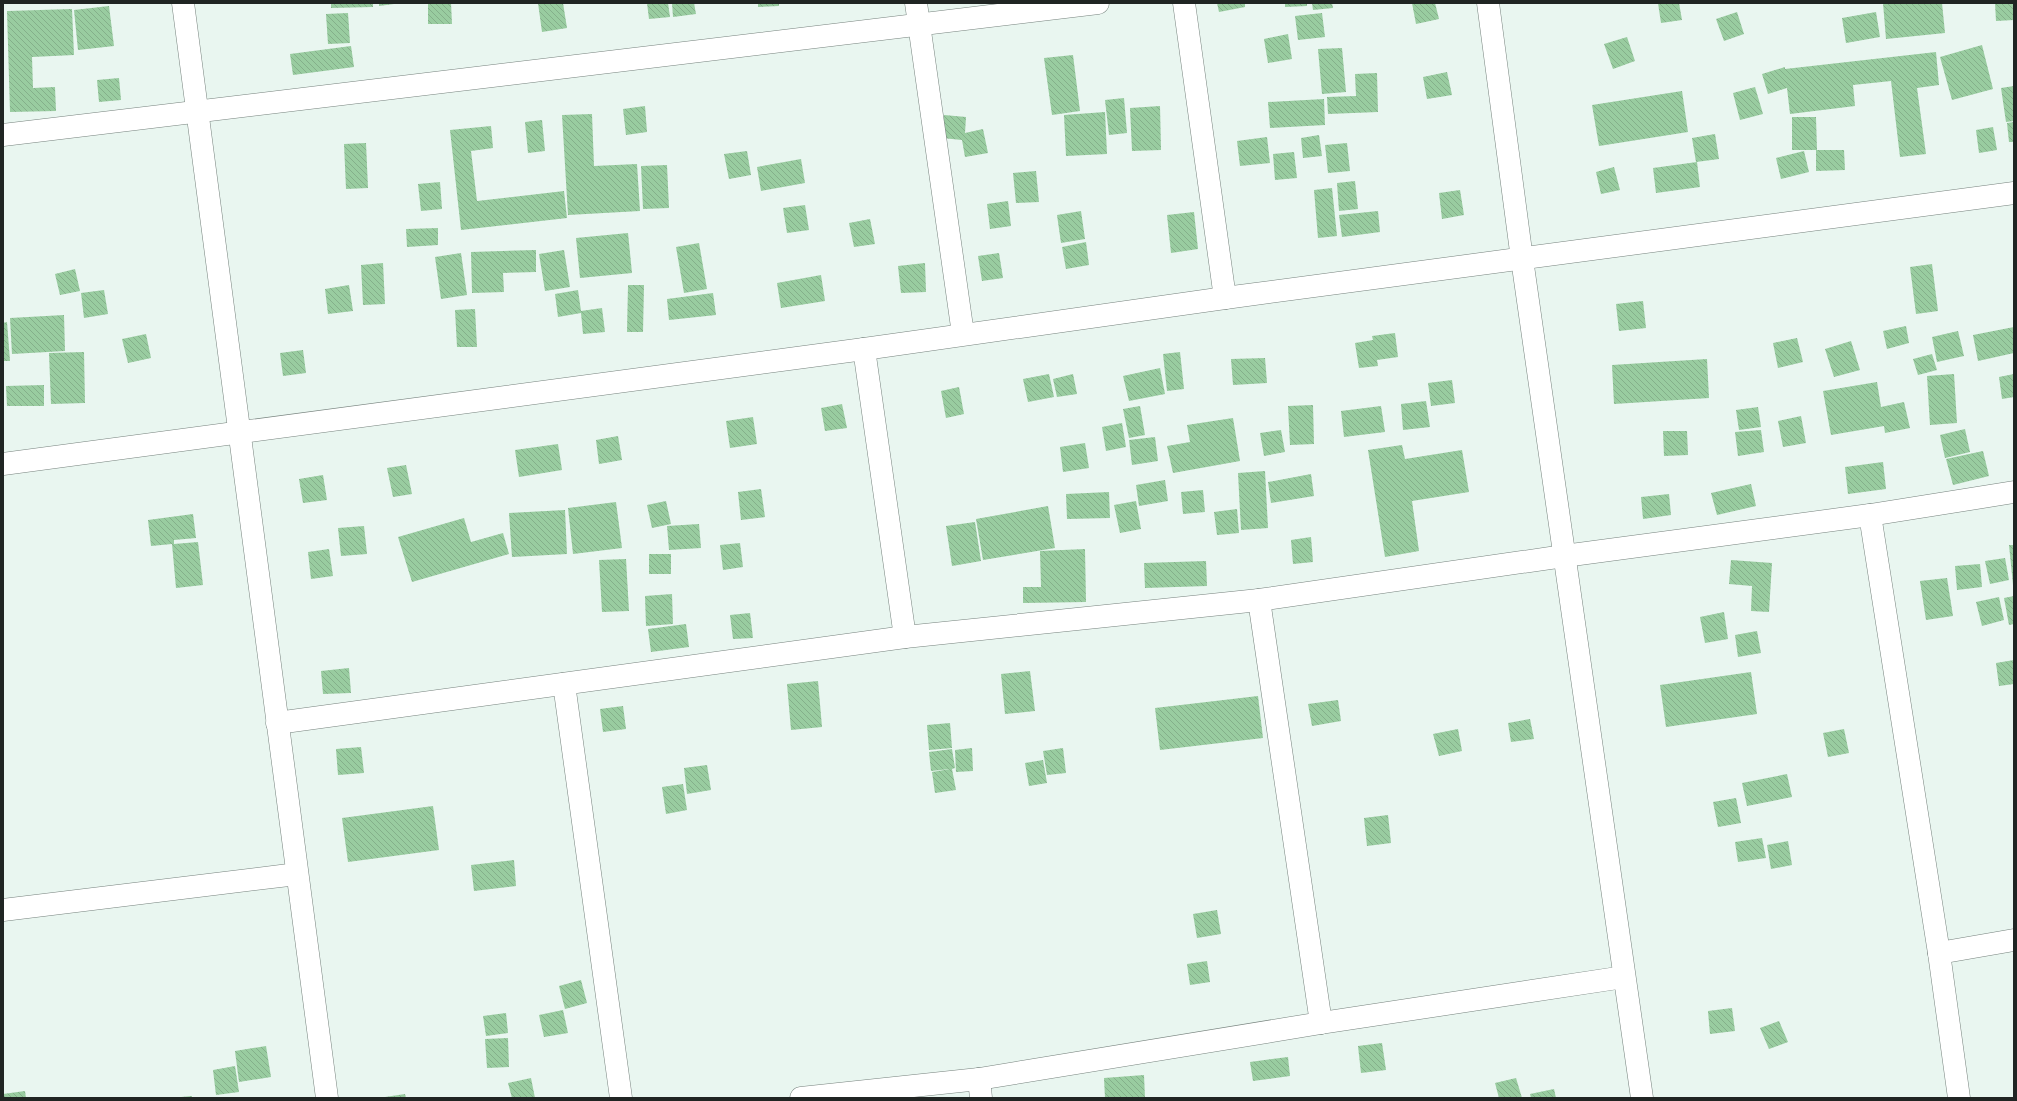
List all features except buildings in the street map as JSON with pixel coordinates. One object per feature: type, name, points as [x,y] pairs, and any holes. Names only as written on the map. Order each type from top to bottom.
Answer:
[{"type":"street","points":[[184,3],[197,112],[327,1098]]},
{"type":"street","points":[[916,3],[963,334]]},
{"type":"street","points":[[3,135],[1098,3]]},
{"type":"street","points":[[1184,3],[1225,298]]},
{"type":"street","points":[[1488,3],[1522,259],[1642,1098]]},
{"type":"street","points":[[3,464],[864,349],[1225,298],[2014,193]]},
{"type":"street","points":[[864,349],[905,637]]},
{"type":"street","points":[[277,723],[905,637],[1259,600],[1564,556],[1870,515],[2014,492]]},
{"type":"street","points":[[1870,515],[1939,953],[1959,1098]]},
{"type":"street","points":[[1259,600],[1321,1023]]},
{"type":"street","points":[[564,684],[621,1098]]},
{"type":"street","points":[[3,910],[297,874]]},
{"type":"street","points":[[1939,953],[2014,940]]},
{"type":"street","points":[[801,1098],[980,1088],[1321,1023],[1624,978]]}]
